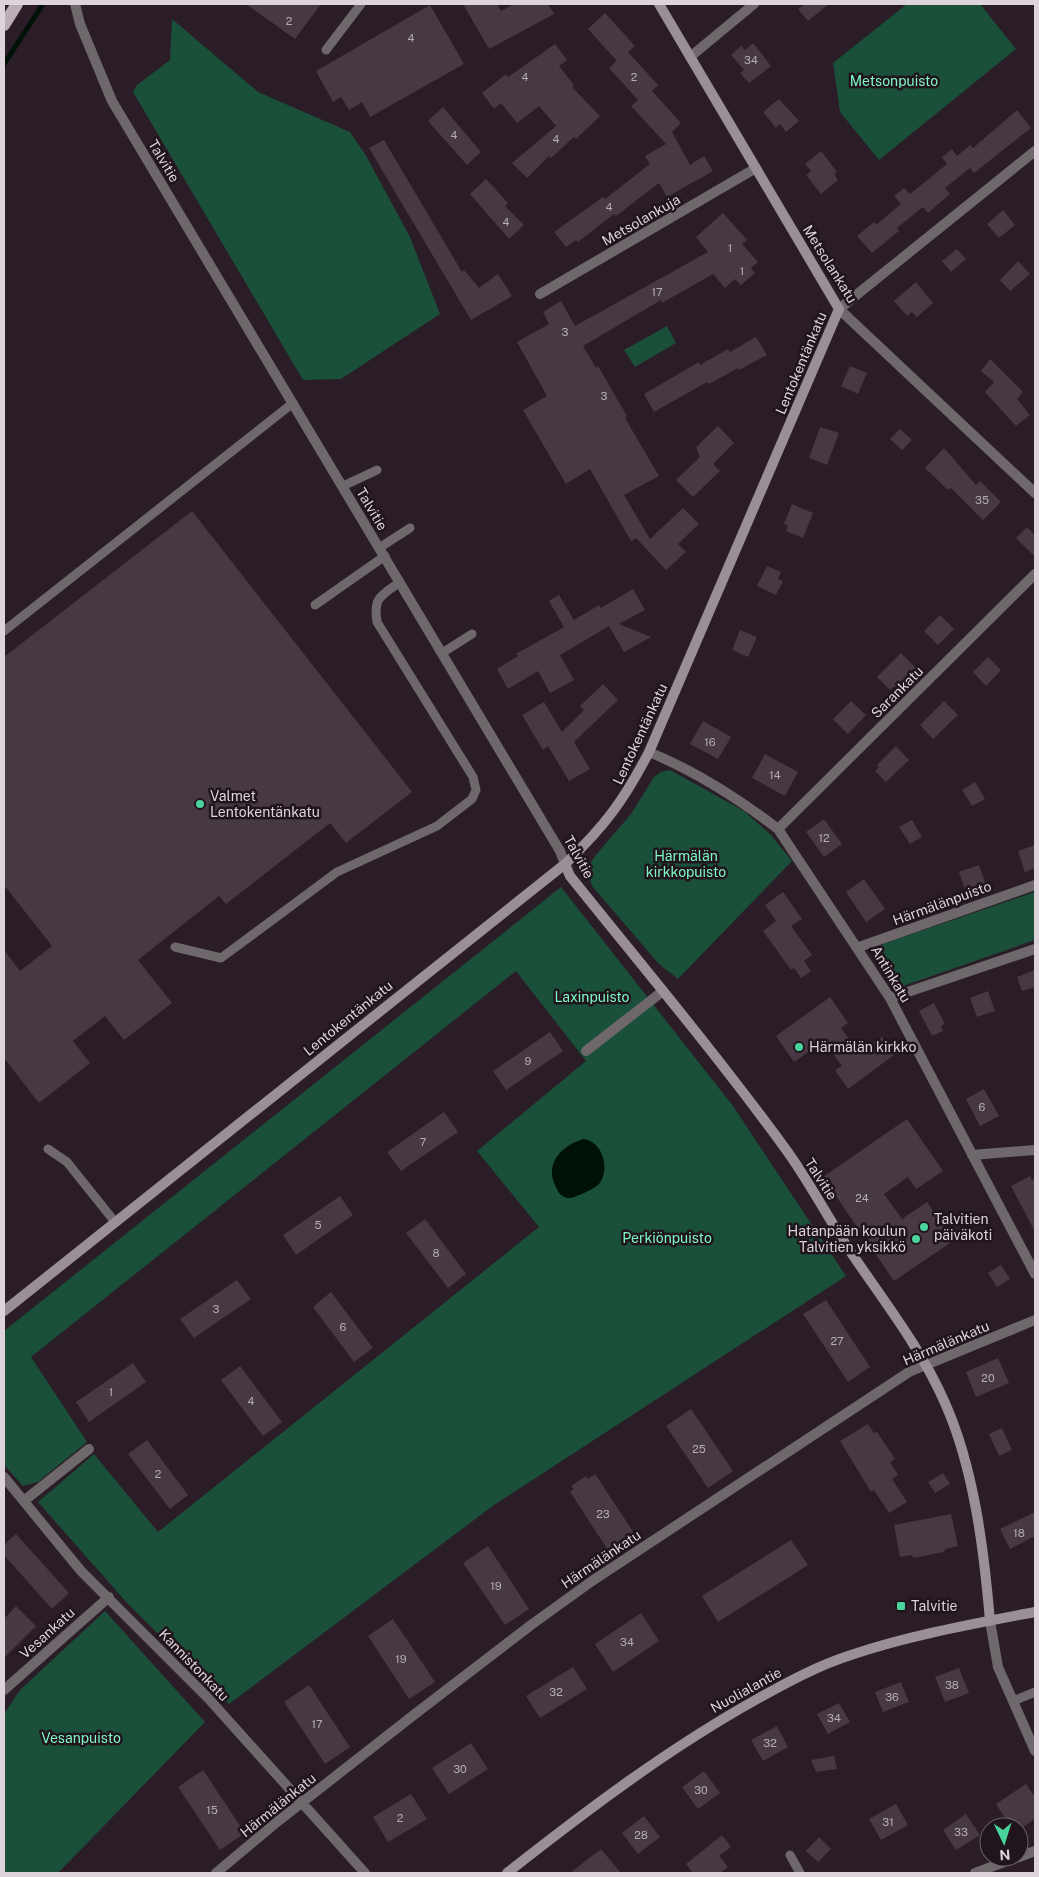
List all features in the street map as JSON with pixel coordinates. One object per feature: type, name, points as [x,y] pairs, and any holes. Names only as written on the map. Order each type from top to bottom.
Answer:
[{"type":"main road","points":[[4,24],[17,4]]},
{"type":"street","name":"Talvitie","points":[[75,4],[80,24],[112,101],[560,851],[570,876],[663,991],[788,1154],[850,1251],[895,1314],[925,1366],[945,1403],[965,1459],[980,1536],[990,1621],[998,1667],[1035,1751]]},
{"type":"street","name":"Metsolankatu","points":[[659,4],[839,309],[1035,493]]},
{"type":"street","points":[[690,57],[754,4]]},
{"type":"street","name":"Lentokentänkatu","points":[[4,1311],[565,864],[612,816],[628,792],[649,752],[839,309],[1035,151]]},
{"type":"street","name":"Metsolankuja","points":[[540,294],[756,168]]},
{"type":"street","name":"Sarankatu","points":[[778,829],[1035,574]]},
{"type":"street","name":"Antinkatu","points":[[649,752],[678,765],[752,809],[778,829],[859,947],[890,998],[1035,1274]]},
{"type":"street","name":"Härmälänpuisto","points":[[859,947],[1035,885]]},
{"type":"street","points":[[890,998],[1035,949]]},
{"type":"street","points":[[586,1051],[663,991]]},
{"type":"street","points":[[972,1155],[1035,1150]]},
{"type":"street","name":"Härmälänkatu","points":[[216,1873],[530,1625],[592,1581],[904,1375],[1035,1320]]},
{"type":"street","points":[[25,1500],[89,1448]]},
{"type":"street","name":"Kannistonkatu","points":[[4,1476],[81,1571],[208,1698],[301,1804],[365,1873]]},
{"type":"street","name":"Vesankatu","points":[[4,1690],[109,1597]]},
{"type":"street","name":"Nuolialantie","points":[[507,1873],[548,1840],[690,1739],[784,1684],[851,1655],[952,1628],[1035,1612]]},
{"type":"street","points":[[975,1873],[992,1867]]},
{"type":"lane","points":[[326,50],[361,4]]},
{"type":"lane","points":[[4,632],[294,403]]},
{"type":"lane","points":[[343,486],[377,470]]},
{"type":"lane","points":[[315,605],[410,528]]},
{"type":"lane","points":[[175,947],[222,958],[337,872],[437,826],[472,800],[476,790],[473,777],[376,622],[374,607],[379,597],[400,582]]},
{"type":"lane","points":[[442,653],[472,634]]},
{"type":"lane","points":[[48,1149],[67,1162],[115,1222]]},
{"type":"lane","points":[[1013,1701],[1035,1692]]},
{"type":"lane","points":[[790,1855],[800,1873]]},
{"type":"green space","name":"Metsonpuisto","points":[[907,4],[980,4],[1016,49],[879,160],[840,112],[833,63]]},
{"type":"green space","points":[[172,19],[258,92],[350,132],[365,154],[410,237],[440,314],[341,379],[303,380],[133,92],[137,85],[170,60]]},
{"type":"green space","points":[[667,326],[676,343],[635,367],[624,350]]},
{"type":"green space","name":"Härmälän kirkkopuisto","points":[[670,770],[744,811],[770,834],[792,861],[678,979],[659,964],[592,886],[588,873],[590,864],[595,856],[631,814],[654,777],[661,772]]},
{"type":"green space","name":"Perkiönpuisto","points":[[561,887],[733,1106],[846,1276],[494,1505],[229,1704],[128,1604],[38,1502],[94,1454],[158,1532],[539,1227],[477,1151],[586,1061],[516,971],[31,1357],[87,1442],[38,1482],[23,1486],[4,1465],[4,1331]]},
{"type":"green space","points":[[1035,892],[1035,940],[903,986],[892,984],[874,957],[883,944]]},
{"type":"green space","name":"Vesanpuisto","points":[[105,1611],[205,1722],[58,1873],[4,1873],[4,1714],[20,1690]]},
{"type":"shaded area","points":[[583,1139],[589,1140],[599,1149],[604,1161],[604,1175],[600,1183],[593,1189],[575,1197],[566,1198],[558,1192],[552,1177],[554,1162],[557,1156],[568,1146]]},
{"type":"building","points":[[246,4],[321,4],[295,39]]},
{"type":"building","points":[[463,4],[497,4],[501,11],[514,4],[548,4],[554,14],[489,49]]},
{"type":"building","points":[[805,4],[829,4],[808,21],[798,9]]},
{"type":"building","points":[[430,5],[464,64],[370,117],[362,102],[349,110],[341,97],[333,102],[316,71]]},
{"type":"building","points":[[605,13],[635,46],[628,52],[658,85],[652,91],[681,123],[672,132],[690,165],[704,156],[713,171],[667,197],[659,183],[616,216],[614,214],[578,242],[576,240],[566,247],[554,232],[603,197],[605,199],[650,164],[645,156],[666,144],[631,106],[638,100],[609,68],[617,61],[588,29]]},
{"type":"building","points":[[753,43],[771,66],[749,83],[740,73],[744,70],[731,55],[741,46],[745,50]]},
{"type":"building","points":[[555,44],[567,60],[559,66],[574,85],[572,87],[600,116],[576,139],[574,137],[551,158],[549,156],[527,178],[512,163],[556,126],[539,106],[517,123],[501,103],[494,109],[482,93],[506,74],[508,77]]},
{"type":"building","points":[[779,99],[799,121],[786,132],[780,124],[776,128],[763,112]]},
{"type":"building","points":[[443,107],[481,152],[467,165],[428,121]]},
{"type":"building","points":[[1017,110],[1031,128],[974,173],[970,168],[945,188],[950,194],[928,213],[923,207],[897,228],[899,231],[872,253],[857,236],[874,222],[876,225],[901,204],[894,196],[904,188],[910,194],[947,164],[942,157],[952,149],[957,156],[970,145],[973,148]]},
{"type":"building","points":[[384,140],[462,272],[464,270],[479,288],[498,274],[512,296],[471,320],[369,148]]},
{"type":"building","points":[[821,151],[837,172],[834,174],[838,180],[821,194],[806,175],[811,171],[805,164]]},
{"type":"building","points":[[486,179],[508,203],[505,206],[524,225],[509,239],[470,194]]},
{"type":"building","points":[[1003,210],[1015,225],[999,238],[987,224]]},
{"type":"building","points":[[723,213],[747,240],[742,244],[758,262],[751,268],[755,273],[741,285],[735,279],[725,288],[713,274],[662,303],[661,300],[583,346],[596,368],[598,366],[627,416],[625,418],[659,476],[624,495],[650,539],[683,508],[699,524],[678,544],[686,552],[666,570],[636,538],[631,541],[590,469],[566,484],[523,410],[547,396],[517,342],[549,324],[543,312],[561,301],[575,326],[708,252],[696,237]]},
{"type":"building","points":[[957,249],[966,259],[951,272],[942,261]]},
{"type":"building","points":[[1018,261],[1030,274],[1010,291],[1000,280]]},
{"type":"building","points":[[916,282],[933,303],[917,317],[912,312],[907,316],[894,301]]},
{"type":"building","points":[[756,337],[767,355],[709,384],[707,382],[654,412],[644,394],[699,362],[700,365],[728,349],[730,352]]},
{"type":"building","points":[[990,359],[1023,392],[1017,399],[1030,415],[1016,426],[985,392],[994,382],[981,371]]},
{"type":"building","points":[[850,366],[867,373],[858,394],[841,386]]},
{"type":"building","points":[[718,426],[734,443],[713,464],[720,471],[693,497],[676,480],[700,457],[696,447]]},
{"type":"building","points":[[820,427],[839,433],[827,465],[809,458]]},
{"type":"building","points":[[900,429],[912,440],[902,450],[890,439]]},
{"type":"building","points":[[944,448],[976,485],[980,481],[1001,502],[983,520],[951,488],[948,490],[925,468]]},
{"type":"building","points":[[792,504],[813,513],[803,538],[786,531],[788,526],[784,524]]},
{"type":"building","name":"Valmet Lentokentänkatu","points":[[192,511],[412,792],[346,843],[330,823],[226,904],[219,896],[138,960],[172,1003],[124,1040],[105,1016],[73,1041],[90,1063],[39,1103],[4,1058],[4,950],[20,971],[52,946],[4,885],[4,657]]},
{"type":"building","points":[[1027,527],[1035,535],[1035,557],[1016,538]]},
{"type":"building","points":[[767,566],[781,572],[778,579],[783,581],[776,595],[757,586]]},
{"type":"building","points":[[633,589],[645,610],[619,624],[651,637],[624,652],[609,626],[560,655],[574,680],[550,693],[538,671],[508,689],[497,669],[518,656],[516,654],[564,627],[549,601],[559,595],[574,620],[599,605],[601,608]]},
{"type":"building","points":[[940,615],[954,629],[938,645],[924,631]]},
{"type":"building","points":[[740,630],[757,637],[748,657],[732,650]]},
{"type":"building","points":[[901,653],[916,668],[896,688],[894,686],[890,690],[877,677]]},
{"type":"building","points":[[988,657],[1001,670],[986,686],[973,672]]},
{"type":"building","points":[[603,684],[618,700],[574,742],[590,769],[569,781],[548,746],[543,750],[522,715],[544,702],[562,732],[584,710],[580,706]]},
{"type":"building","points":[[851,701],[866,715],[848,734],[833,719]]},
{"type":"building","points":[[944,701],[958,715],[933,739],[920,725]]},
{"type":"building","points":[[703,721],[731,737],[718,759],[690,744]]},
{"type":"building","points":[[896,746],[909,760],[886,782],[875,771],[879,767],[877,765]]},
{"type":"building","points":[[765,754],[798,772],[785,796],[752,778]]},
{"type":"building","points":[[975,782],[985,799],[972,806],[962,790]]},
{"type":"building","points":[[824,819],[842,844],[824,857],[806,832]]},
{"type":"building","points":[[912,820],[922,837],[910,844],[899,827]]},
{"type":"building","points":[[1035,845],[1035,868],[1025,872],[1018,851]]},
{"type":"building","points":[[979,865],[986,885],[966,892],[959,872]]},
{"type":"building","points":[[864,879],[885,909],[866,922],[846,892]]},
{"type":"building","points":[[783,892],[802,919],[791,926],[812,955],[804,961],[811,971],[801,978],[794,968],[791,970],[763,931],[776,921],[765,905]]},
{"type":"building","points":[[1035,970],[1035,987],[1022,991],[1017,977]]},
{"type":"building","points":[[988,991],[995,1011],[977,1017],[970,998]]},
{"type":"building","name":"Härmälän kirkko","points":[[830,997],[848,1023],[841,1028],[859,1053],[882,1037],[894,1055],[848,1089],[835,1070],[842,1066],[824,1041],[794,1062],[776,1036]]},
{"type":"building","points":[[934,1003],[945,1024],[941,1026],[943,1031],[932,1036],[919,1011]]},
{"type":"building","points":[[550,1032],[563,1051],[506,1090],[493,1071]]},
{"type":"building","points":[[984,1089],[999,1116],[980,1126],[966,1099]]},
{"type":"building","points":[[444,1112],[458,1132],[401,1171],[387,1152]]},
{"type":"building","points":[[907,1119],[943,1171],[916,1189],[908,1177],[884,1194],[902,1219],[927,1202],[953,1241],[894,1281],[823,1177]]},
{"type":"building","points":[[1030,1176],[1032,1180],[1035,1178],[1035,1232],[1011,1186]]},
{"type":"building","points":[[340,1196],[353,1215],[296,1255],[283,1235]]},
{"type":"building","points":[[425,1219],[466,1274],[448,1288],[406,1233]]},
{"type":"building","points":[[1001,1265],[1010,1279],[997,1287],[988,1273]]},
{"type":"building","points":[[237,1280],[251,1299],[194,1338],[180,1319]]},
{"type":"building","points":[[331,1292],[373,1348],[354,1362],[313,1307]]},
{"type":"building","points":[[826,1300],[870,1367],[848,1382],[803,1314]]},
{"type":"building","points":[[998,1358],[1009,1383],[976,1397],[966,1372]]},
{"type":"building","points":[[133,1363],[146,1382],[89,1422],[76,1402]]},
{"type":"building","points":[[240,1366],[282,1422],[263,1436],[221,1380]]},
{"type":"building","points":[[691,1409],[733,1471],[708,1488],[666,1426]]},
{"type":"building","points":[[868,1424],[874,1433],[877,1432],[895,1459],[890,1462],[898,1475],[892,1479],[907,1502],[889,1513],[874,1490],[871,1492],[840,1441]]},
{"type":"building","points":[[1002,1428],[1012,1450],[999,1456],[989,1434]]},
{"type":"building","points":[[147,1440],[188,1495],[170,1509],[128,1454]]},
{"type":"building","points":[[943,1473],[950,1484],[935,1493],[928,1482]]},
{"type":"building","points":[[595,1474],[636,1536],[610,1553],[570,1492],[574,1489],[571,1486],[586,1476],[588,1479]]},
{"type":"building","points":[[1035,1512],[1035,1536],[1010,1549],[1000,1529]]},
{"type":"building","points":[[951,1514],[958,1546],[945,1549],[944,1552],[913,1558],[912,1555],[900,1557],[894,1525]]},
{"type":"building","points":[[16,1534],[69,1593],[52,1609],[4,1555],[4,1545]]},
{"type":"building","points":[[791,1540],[808,1565],[718,1622],[702,1596]]},
{"type":"building","points":[[488,1546],[529,1609],[505,1625],[463,1563]]},
{"type":"building","points":[[16,1606],[36,1626],[4,1658],[4,1619]]},
{"type":"building","points":[[641,1613],[659,1641],[613,1672],[595,1644]]},
{"type":"building","points":[[393,1619],[435,1682],[409,1699],[368,1636]]},
{"type":"building","points":[[573,1667],[587,1689],[540,1718],[526,1696]]},
{"type":"building","points":[[959,1668],[969,1693],[945,1702],[935,1677]]},
{"type":"building","points":[[901,1682],[909,1702],[883,1712],[875,1692]]},
{"type":"building","points":[[309,1685],[350,1747],[325,1764],[284,1702]]},
{"type":"building","points":[[839,1703],[850,1722],[828,1734],[817,1714]]},
{"type":"building","points":[[777,1726],[788,1747],[763,1761],[751,1740]]},
{"type":"building","points":[[471,1743],[488,1769],[449,1794],[432,1768]]},
{"type":"building","points":[[834,1756],[837,1769],[816,1772],[811,1760]]},
{"type":"building","points":[[203,1770],[245,1833],[220,1850],[178,1787]]},
{"type":"building","points":[[704,1771],[720,1793],[698,1809],[682,1787]]},
{"type":"building","points":[[1026,1784],[1035,1797],[1035,1819],[1029,1823],[1029,1817],[1004,1817],[996,1804]]},
{"type":"building","points":[[411,1794],[427,1819],[388,1842],[373,1817]]},
{"type":"building","points":[[896,1804],[908,1825],[881,1840],[869,1819]]},
{"type":"building","points":[[966,1814],[979,1836],[956,1850],[943,1830]]},
{"type":"building","points":[[644,1816],[660,1837],[638,1854],[622,1833]]},
{"type":"building","points":[[722,1835],[731,1847],[719,1856],[728,1867],[720,1873],[693,1873],[686,1864]]},
{"type":"building","points":[[819,1837],[831,1849],[818,1862],[806,1851]]},
{"type":"building","points":[[601,1849],[621,1873],[570,1873]]},
{"type":"waterway","points":[[4,64],[43,4]]},
{"type":"place","name":"Valmet Lentokentänkatu","points":[[200,804]]},
{"type":"place","name":"Härmälän kirkko","points":[[799,1047]]},
{"type":"place","name":"Talvitien päiväkoti","points":[[924,1227]]},
{"type":"place","name":"Hatanpään koulun Talvitien yksikkö","points":[[916,1239]]},
{"type":"place","name":"Talvitie","points":[[901,1606]]},
{"type":"park label","name":"Laxinpuisto","points":[[592,997]]}]
